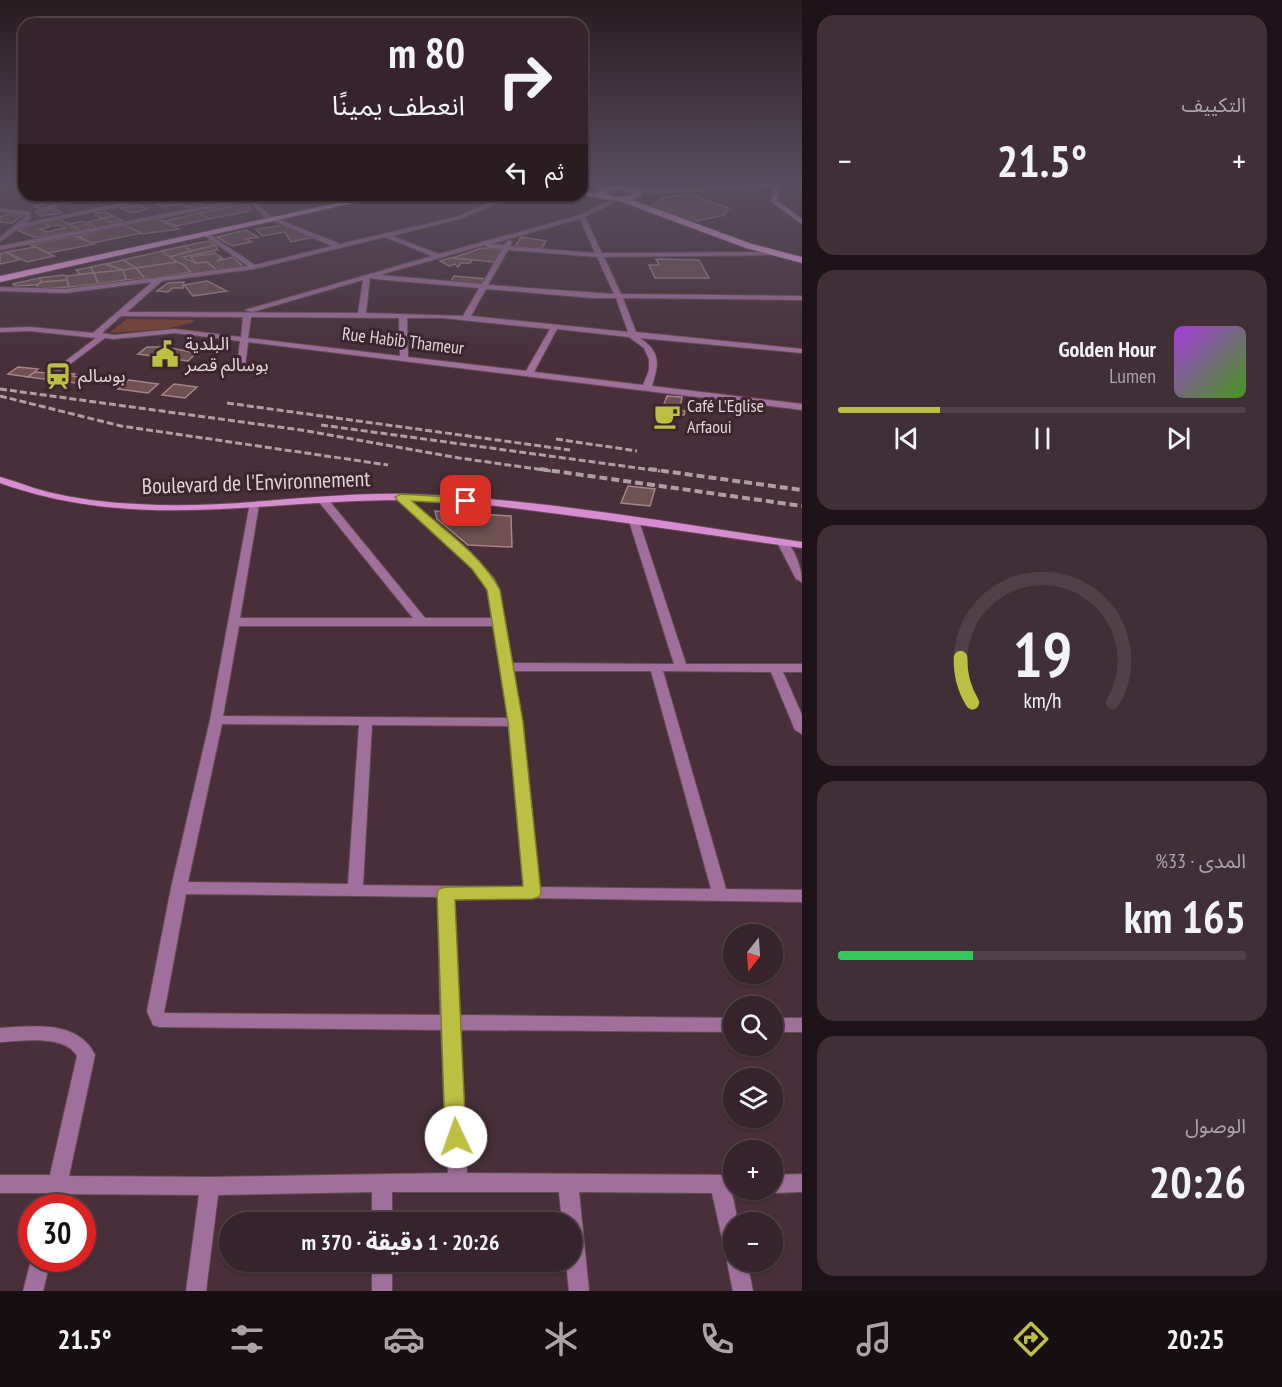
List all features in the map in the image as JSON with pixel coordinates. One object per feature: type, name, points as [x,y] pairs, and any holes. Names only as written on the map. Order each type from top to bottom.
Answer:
[{"type":"main road","points":[[0,279],[156,243]]},
{"type":"main road","points":[[0,274],[160,243]]},
{"type":"main road","points":[[743,243],[802,260]]},
{"type":"street","points":[[0,248],[23,243]]},
{"type":"street","points":[[218,243],[254,267]]},
{"type":"street","points":[[331,243],[340,247]]},
{"type":"street","points":[[0,289],[65,291],[254,267],[356,243]]},
{"type":"street","points":[[405,243],[438,256]]},
{"type":"street","points":[[204,322],[485,243]]},
{"type":"street","points":[[466,318],[509,243]]},
{"type":"street","points":[[595,243],[619,297],[633,336],[648,347],[653,359],[653,370],[647,387]]},
{"type":"street","points":[[478,245],[600,255],[774,253]]},
{"type":"street","points":[[741,255],[749,246]]},
{"type":"street","points":[[367,276],[619,297],[802,298]]},
{"type":"street","points":[[362,315],[367,276]]},
{"type":"street","points":[[58,371],[160,279]]},
{"type":"street","points":[[122,314],[403,315],[466,318],[802,351]]},
{"type":"street","points":[[241,367],[247,315]]},
{"type":"street","points":[[403,315],[404,357]]},
{"type":"street","points":[[176,331],[194,325]]},
{"type":"street","points":[[529,373],[555,327]]},
{"type":"street","name":"Rue Habib Thameur","points":[[0,330],[30,329],[98,336],[176,331],[802,407]]},
{"type":"street","name":"Boulevard de l'Environnement","points":[[0,480],[53,497],[155,507],[254,505],[401,497],[507,504],[802,545]]},
{"type":"street","points":[[401,497],[488,578],[493,590],[515,722],[532,893]]},
{"type":"street","points":[[323,500],[421,621]]},
{"type":"street","points":[[254,505],[216,720],[155,1011],[159,1020],[723,1025]]},
{"type":"street","points":[[634,520],[681,668]]},
{"type":"street","points":[[782,542],[802,579]]},
{"type":"street","points":[[233,622],[498,622]]},
{"type":"street","points":[[507,667],[802,668]]},
{"type":"street","points":[[656,668],[720,895]]},
{"type":"street","points":[[776,669],[802,730]]},
{"type":"street","points":[[216,720],[515,722]]},
{"type":"street","points":[[355,891],[366,722]]},
{"type":"street","points":[[179,888],[802,896]]},
{"type":"street","points":[[446,893],[449,1024],[458,1182]]},
{"type":"street","points":[[783,1025],[802,1025]]},
{"type":"street","points":[[0,1035],[57,1035],[76,1041],[83,1046],[86,1054],[55,1194]]},
{"type":"street","points":[[0,1184],[210,1185],[458,1182],[723,1184]]},
{"type":"street","points":[[568,1183],[579,1291]]},
{"type":"street","points":[[382,1184],[382,1212]]},
{"type":"street","points":[[783,1184],[802,1184]]},
{"type":"street","points":[[196,1291],[210,1185]]},
{"type":"street","points":[[33,1291],[38,1272]]},
{"type":"street","points":[[382,1272],[382,1291]]},
{"type":"street","points":[[739,1272],[743,1291]]},
{"type":"shaded area","points":[[127,319],[193,320],[195,322],[165,329],[109,333]]},
{"type":"building","points":[[40,243],[94,244],[49,253],[31,245]]},
{"type":"building","points":[[198,243],[215,245],[191,251],[184,246]]},
{"type":"building","points":[[227,243],[246,243],[232,246]]},
{"type":"building","points":[[517,243],[545,243],[542,248],[514,248]]},
{"type":"building","points":[[215,245],[218,250],[183,257],[195,263],[207,262],[217,270],[192,273],[169,257]]},
{"type":"building","points":[[184,246],[191,251],[169,257],[162,251]]},
{"type":"building","points":[[35,247],[54,256],[27,262],[6,252]]},
{"type":"building","points":[[482,248],[503,250],[495,262],[452,258]]},
{"type":"building","points":[[162,251],[177,262],[136,268],[123,260]]},
{"type":"building","points":[[6,252],[19,260],[0,264],[0,254]]},
{"type":"building","points":[[215,253],[222,258],[217,261],[233,257],[244,267],[217,270],[207,262],[197,263],[190,257]]},
{"type":"building","points":[[450,258],[472,260],[470,263],[461,263],[458,267],[455,264],[449,266],[440,261]]},
{"type":"building","points":[[656,259],[699,260],[709,278],[655,278],[649,265],[659,265]]},
{"type":"building","points":[[123,260],[136,268],[123,270],[106,264]]},
{"type":"building","points":[[177,262],[191,272],[145,279],[136,268]]},
{"type":"building","points":[[104,264],[123,270],[94,273],[91,267]]},
{"type":"building","points":[[91,267],[93,273],[79,274],[76,270]]},
{"type":"building","points":[[136,268],[145,279],[126,280],[123,270]]},
{"type":"building","points":[[123,270],[126,280],[98,284],[94,273]]},
{"type":"building","points":[[94,273],[98,284],[69,287],[66,276]]},
{"type":"building","points":[[63,275],[67,280],[42,282],[39,278]]},
{"type":"building","points":[[454,276],[486,279],[483,284],[450,282]]},
{"type":"building","points":[[39,278],[42,282],[37,285],[14,286],[13,284]]},
{"type":"building","points":[[67,280],[69,287],[37,289],[37,285],[42,282]]},
{"type":"building","points":[[207,281],[227,291],[193,296],[184,285]]},
{"type":"building","points":[[184,282],[183,288],[173,288],[168,292],[157,291],[168,283]]},
{"type":"building","points":[[147,347],[166,347],[196,353],[188,361],[138,354]]},
{"type":"building","points":[[18,367],[38,369],[28,377],[8,374]]},
{"type":"building","name":"بوسالم","points":[[35,372],[75,374],[73,376],[83,378],[76,383],[28,377]]},
{"type":"building","points":[[129,380],[158,384],[148,393],[118,389]]},
{"type":"building","points":[[174,384],[197,387],[185,398],[162,395]]},
{"type":"building","points":[[667,396],[682,397],[680,410],[685,411],[684,415],[677,415],[672,419],[663,418],[661,412]]},
{"type":"building","points":[[628,486],[655,489],[650,506],[621,503]]},
{"type":"building","points":[[435,511],[511,516],[512,547],[468,545],[437,519]]},
{"type":"railway","points":[[0,389],[301,430],[459,458],[551,471]]},
{"type":"railway","points":[[0,396],[121,426],[388,465]]},
{"type":"railway","points":[[227,403],[570,450]]},
{"type":"railway","points":[[321,425],[660,471]]},
{"type":"railway","points":[[556,439],[637,451]]},
{"type":"railway","points":[[540,469],[802,506]]},
{"type":"railway","points":[[649,469],[802,490]]},
{"type":"place","name":"البلدية بوسالم قصر","points":[[165,354]]},
{"type":"place","name":"بوسالم","points":[[58,376]]},
{"type":"place","name":"Café L'Eglise Arfaoui","points":[[667,416]]},
{"type":"route","points":[[456,1137],[449,1024],[446,893],[532,893],[515,722],[493,590],[488,578],[401,497],[466,501]]}]
